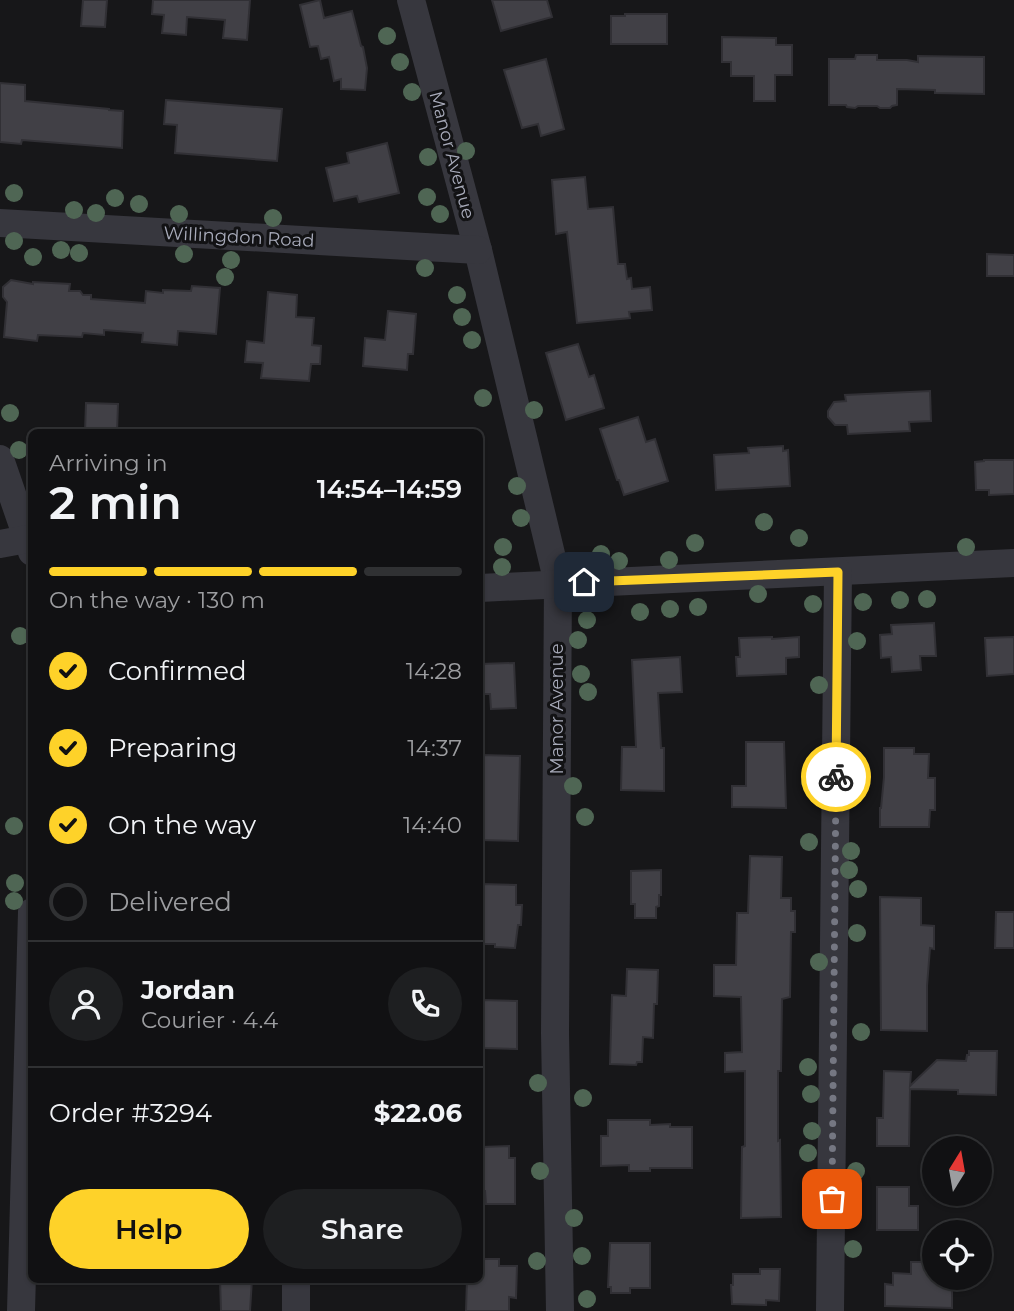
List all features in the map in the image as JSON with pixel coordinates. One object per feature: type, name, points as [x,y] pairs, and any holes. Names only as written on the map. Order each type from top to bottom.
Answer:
[{"type":"street","name":"Manor Avenue","points":[[411,0],[478,250],[558,583],[555,1033],[560,1311]]},
{"type":"street","name":"Willingdon Road","points":[[0,223],[478,250]]},
{"type":"street","points":[[0,459],[22,544]]},
{"type":"street","points":[[483,588],[1014,563]]},
{"type":"street","points":[[831,1311],[838,572]]},
{"type":"street","points":[[22,1311],[28,1072]]},
{"type":"street","points":[[296,1283],[296,1311]]},
{"type":"building","points":[[83,0],[107,0],[105,27],[81,26]]},
{"type":"building","points":[[153,0],[250,0],[247,40],[223,38],[225,20],[187,17],[186,35],[162,33],[164,15],[152,14]]},
{"type":"building","points":[[320,0],[324,18],[352,11],[367,68],[365,90],[341,89],[341,79],[334,81],[329,57],[321,59],[318,46],[310,47],[300,5]]},
{"type":"building","points":[[492,0],[547,0],[552,17],[501,31]]},
{"type":"building","points":[[667,14],[667,44],[611,44],[611,16]]},
{"type":"building","points":[[722,37],[776,38],[776,45],[792,45],[792,75],[775,75],[775,101],[754,101],[754,76],[731,76],[731,62],[722,62]]},
{"type":"building","points":[[856,55],[877,55],[877,60],[918,62],[918,56],[984,57],[984,94],[897,89],[897,105],[890,108],[829,105],[829,59],[855,59]]},
{"type":"building","points":[[546,59],[564,129],[541,136],[538,124],[522,128],[504,70]]},
{"type":"building","points":[[0,83],[25,85],[25,101],[123,111],[122,148],[22,140],[21,144],[0,142]]},
{"type":"building","points":[[166,100],[282,109],[277,161],[175,153],[177,125],[164,124]]},
{"type":"building","points":[[387,143],[399,193],[359,202],[357,196],[334,201],[326,168],[349,163],[347,153]]},
{"type":"building","points":[[585,177],[588,209],[613,207],[618,264],[625,264],[627,279],[631,278],[632,289],[650,287],[652,310],[629,312],[630,318],[577,323],[567,232],[556,234],[552,180]]},
{"type":"building","points":[[987,254],[1014,255],[1014,276],[987,276]]},
{"type":"building","points":[[11,280],[33,284],[70,284],[69,291],[91,295],[91,299],[145,303],[146,291],[191,291],[192,286],[220,288],[216,334],[178,331],[177,345],[142,342],[143,333],[104,330],[104,335],[83,333],[82,337],[38,335],[37,341],[4,337],[7,302],[3,297],[3,287]]},
{"type":"building","points":[[268,292],[297,295],[296,317],[314,318],[312,345],[321,346],[320,364],[311,364],[309,381],[261,378],[263,363],[245,362],[247,341],[264,343]]},
{"type":"building","points":[[388,311],[416,314],[413,354],[408,354],[407,370],[363,366],[365,338],[385,340]]},
{"type":"building","points":[[578,344],[589,377],[594,375],[604,408],[566,420],[546,353]]},
{"type":"building","points":[[930,391],[931,421],[909,422],[910,431],[848,434],[847,425],[835,425],[828,417],[828,411],[834,402],[846,401],[845,395]]},
{"type":"building","points":[[86,403],[118,404],[117,429],[85,429]]},
{"type":"building","points":[[638,417],[646,442],[655,439],[668,481],[624,495],[600,429]]},
{"type":"building","points":[[783,446],[783,451],[788,450],[790,486],[716,490],[714,455],[749,453],[748,448]]},
{"type":"building","points":[[1014,460],[1014,494],[989,495],[989,490],[976,490],[975,462]]},
{"type":"building","points":[[934,623],[936,656],[920,656],[921,670],[892,672],[891,657],[881,658],[880,635],[892,634],[891,625]]},
{"type":"building","points":[[799,637],[799,657],[786,658],[786,674],[737,676],[739,638]]},
{"type":"building","points":[[1014,637],[1014,674],[987,676],[985,638]]},
{"type":"building","points":[[680,657],[682,692],[658,693],[661,748],[664,748],[664,791],[621,790],[622,747],[636,747],[632,660]]},
{"type":"building","points":[[514,663],[516,708],[491,709],[490,694],[483,694],[483,664]]},
{"type":"building","points":[[746,742],[784,742],[786,808],[732,807],[732,786],[746,786]]},
{"type":"building","points":[[884,748],[914,748],[914,754],[929,754],[928,778],[935,778],[935,810],[930,810],[929,827],[880,827]]},
{"type":"building","points":[[483,755],[520,756],[518,841],[483,840]]},
{"type":"building","points":[[750,856],[782,857],[781,898],[791,898],[791,911],[795,911],[795,932],[791,932],[790,997],[782,999],[781,1071],[778,1071],[781,1217],[741,1218],[745,1071],[725,1072],[725,1053],[742,1052],[741,997],[714,996],[714,965],[736,965],[737,913],[748,913]]},
{"type":"building","points":[[661,870],[661,895],[659,906],[656,907],[656,918],[635,918],[635,904],[631,904],[631,871]]},
{"type":"building","points":[[483,884],[516,885],[516,905],[522,905],[521,925],[518,925],[515,948],[483,944]]},
{"type":"building","points":[[880,897],[921,898],[921,925],[934,926],[934,949],[930,948],[927,986],[927,1031],[881,1030]]},
{"type":"building","points":[[996,912],[1014,912],[1014,948],[995,948]]},
{"type":"building","points":[[627,969],[658,970],[653,1038],[643,1037],[642,1062],[637,1062],[636,1065],[610,1064],[612,995],[626,996]]},
{"type":"building","points":[[483,1000],[517,1001],[517,1049],[483,1048]]},
{"type":"building","points":[[969,1051],[997,1051],[996,1095],[958,1094],[958,1090],[910,1089],[909,1146],[877,1146],[877,1118],[883,1118],[884,1071],[911,1072],[910,1086],[937,1060],[966,1061]]},
{"type":"building","points":[[608,1120],[650,1120],[650,1125],[692,1127],[692,1168],[629,1171],[629,1165],[601,1166],[601,1136],[608,1136]]},
{"type":"building","points":[[509,1146],[509,1158],[515,1158],[515,1204],[486,1204],[483,1191],[483,1147]]},
{"type":"building","points":[[877,1187],[909,1187],[909,1206],[918,1206],[918,1230],[877,1230]]},
{"type":"building","points":[[610,1243],[650,1243],[650,1288],[630,1288],[630,1293],[611,1293],[611,1287],[608,1287]]},
{"type":"building","points":[[483,1259],[499,1259],[499,1266],[517,1266],[516,1298],[509,1297],[509,1311],[466,1311],[467,1283],[483,1283]]},
{"type":"building","points":[[911,1262],[922,1262],[922,1290],[952,1290],[952,1308],[885,1306],[885,1284],[893,1285],[893,1273],[911,1274]]},
{"type":"building","points":[[760,1269],[780,1269],[779,1301],[766,1300],[766,1305],[732,1304],[733,1274],[760,1274]]},
{"type":"building","points":[[220,1283],[252,1283],[250,1311],[221,1311]]},
{"type":"way so far","points":[[832,1199],[836,777]]},
{"type":"route","points":[[584,582],[838,572],[836,777]]}]
